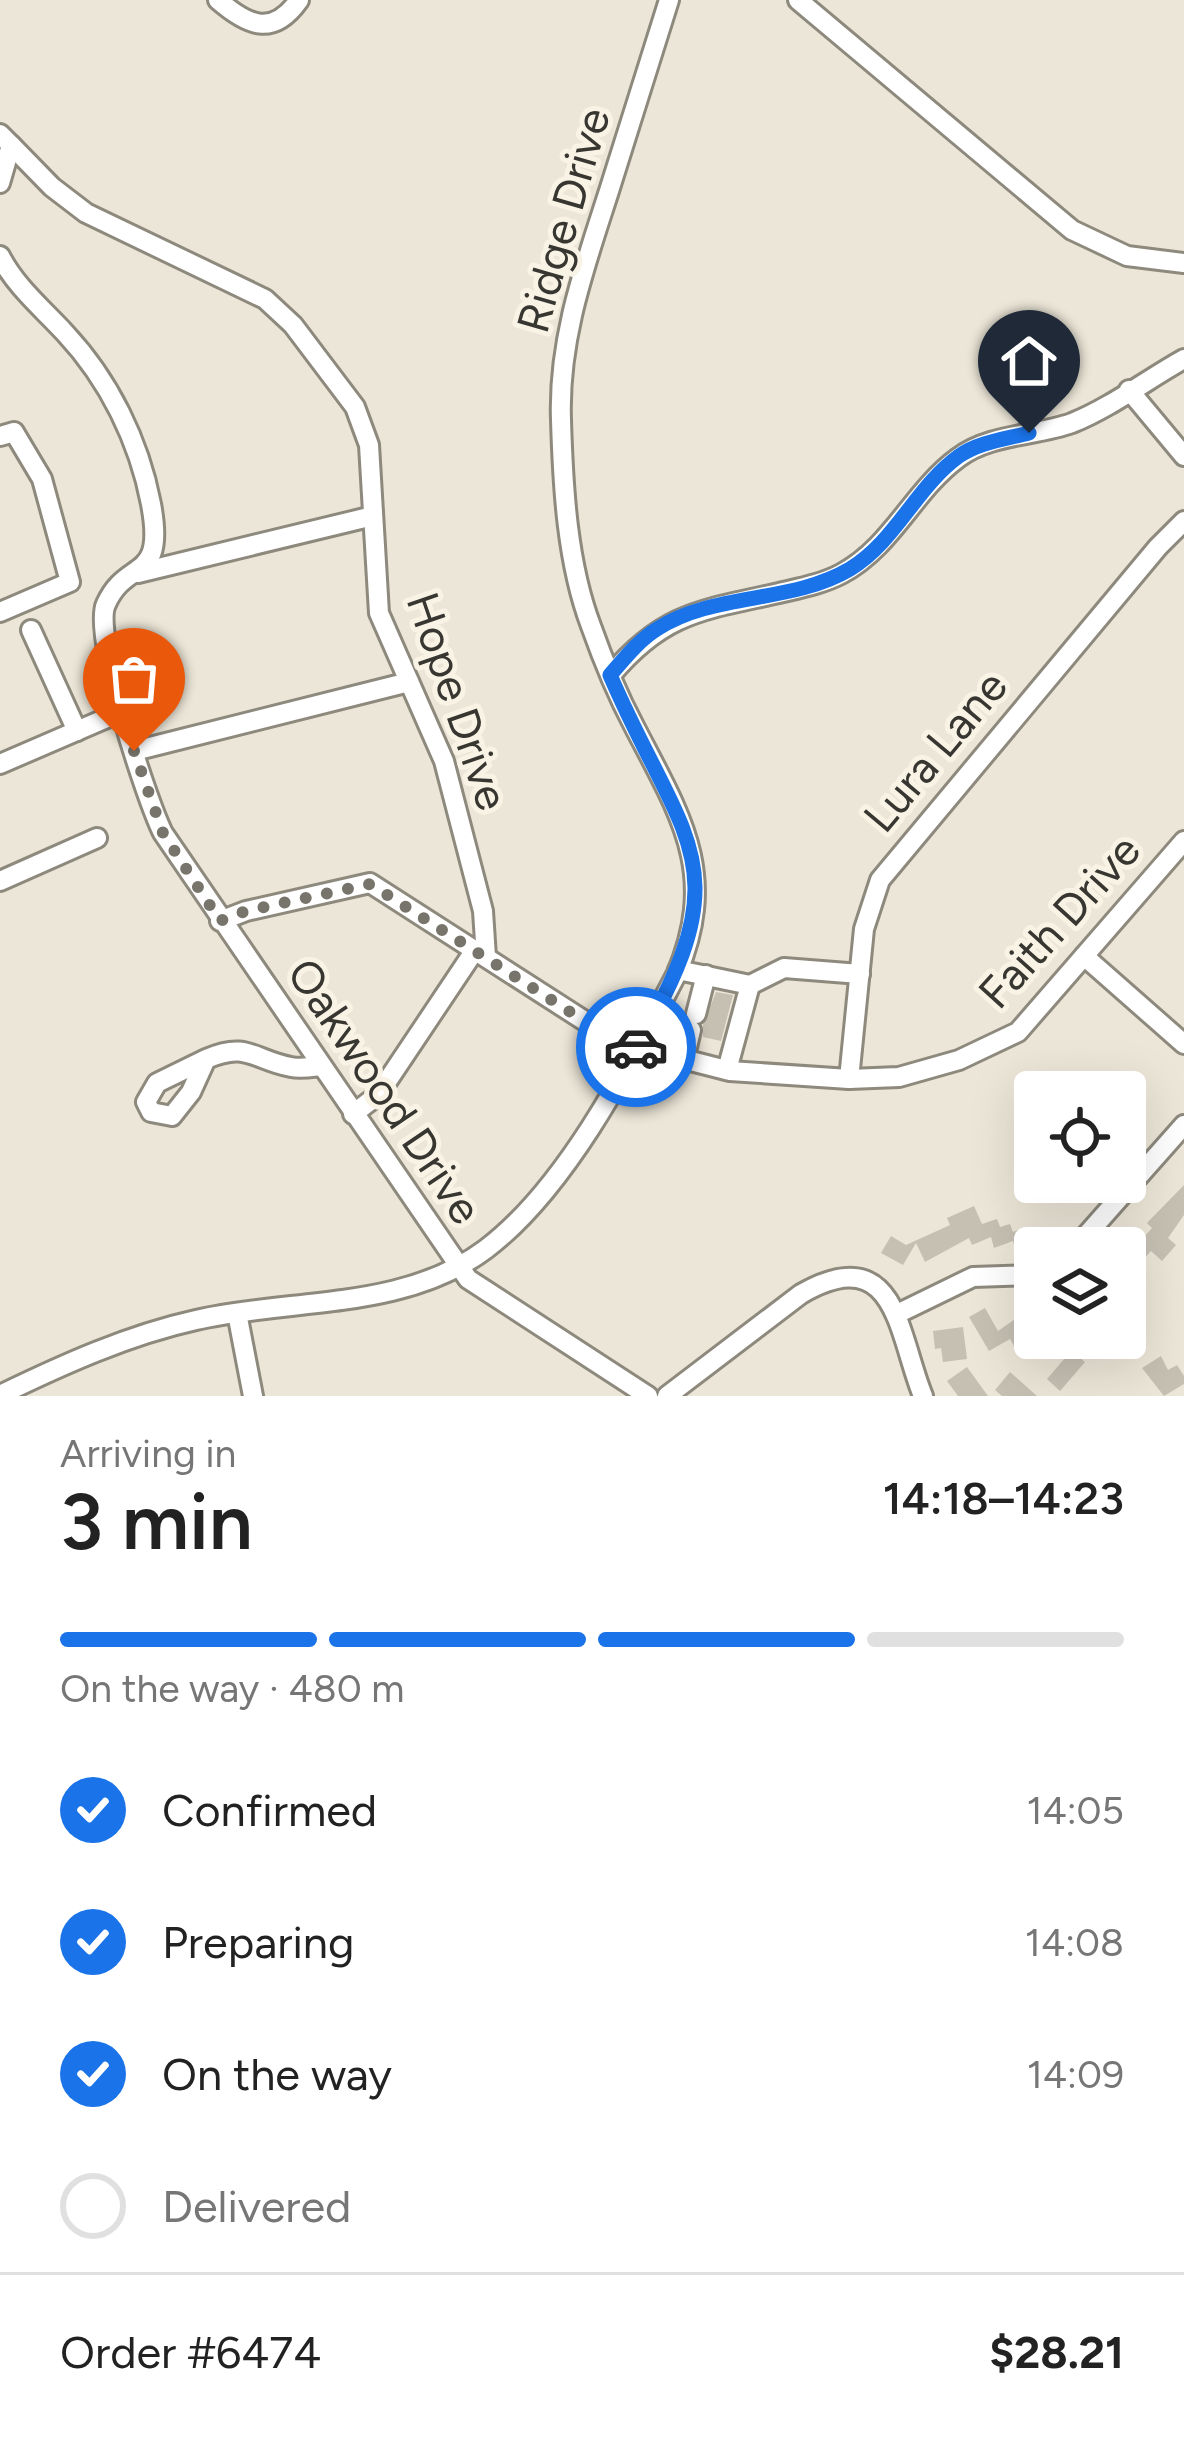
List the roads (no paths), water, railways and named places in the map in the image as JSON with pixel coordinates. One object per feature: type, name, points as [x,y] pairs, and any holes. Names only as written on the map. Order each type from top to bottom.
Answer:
[{"type":"street","points":[[218,0],[256,23],[272,24],[286,19],[299,0]]},
{"type":"street","name":"Ridge Drive","points":[[0,1395],[129,1339],[194,1320],[379,1294],[422,1282],[483,1252],[538,1199],[573,1152],[678,970],[696,904],[692,850],[671,794],[610,675],[578,587],[562,446],[560,378],[574,299],[669,0]]},
{"type":"street","points":[[798,0],[1072,230],[1127,256],[1184,263]]},
{"type":"street","points":[[0,183],[6,140]]},
{"type":"street","name":"Hope Drive","points":[[6,140],[52,187],[86,213],[252,290],[278,309],[363,422],[369,445],[380,613],[444,761],[483,911],[480,954]]},
{"type":"street","name":"Oakwood Drive","points":[[0,256],[21,288],[92,365],[127,427],[140,462],[155,536],[152,554],[104,607],[102,633],[134,751],[163,833],[457,1266],[479,1288],[647,1396]]},
{"type":"street","points":[[610,675],[652,632],[681,616],[816,584],[859,563],[961,455],[1072,423],[1184,359]]},
{"type":"street","points":[[1130,390],[1184,456]]},
{"type":"street","points":[[0,436],[14,432],[42,479],[70,582],[0,612]]},
{"type":"street","points":[[137,574],[373,516]]},
{"type":"street","name":"Lura Lane","points":[[849,1079],[869,906],[893,860],[1184,521]]},
{"type":"street","points":[[32,630],[76,731]]},
{"type":"street","points":[[134,751],[409,682]]},
{"type":"street","points":[[1,759],[123,711]]},
{"type":"street","points":[[0,881],[97,838]]},
{"type":"street","name":"Faith Drive","points":[[220,921],[370,884],[634,1050],[728,1070],[849,1079],[915,1074],[1018,1032],[1184,841]]},
{"type":"street","points":[[353,1114],[378,1095],[480,954]]},
{"type":"street","points":[[1084,956],[1184,1044]]},
{"type":"street","points":[[678,970],[750,985],[784,968],[860,974]]},
{"type":"street","points":[[684,1060],[706,975]]},
{"type":"street","points":[[728,1070],[750,985]]},
{"type":"street","points":[[206,1060],[230,1049],[290,1067],[322,1066]]},
{"type":"street","points":[[1094,1227],[1184,1125]]},
{"type":"street","points":[[897,1313],[973,1277],[1014,1276]]},
{"type":"street","points":[[667,1396],[801,1294],[824,1280],[850,1278],[885,1294],[897,1313],[923,1396]]},
{"type":"street","points":[[237,1313],[253,1396]]}]
